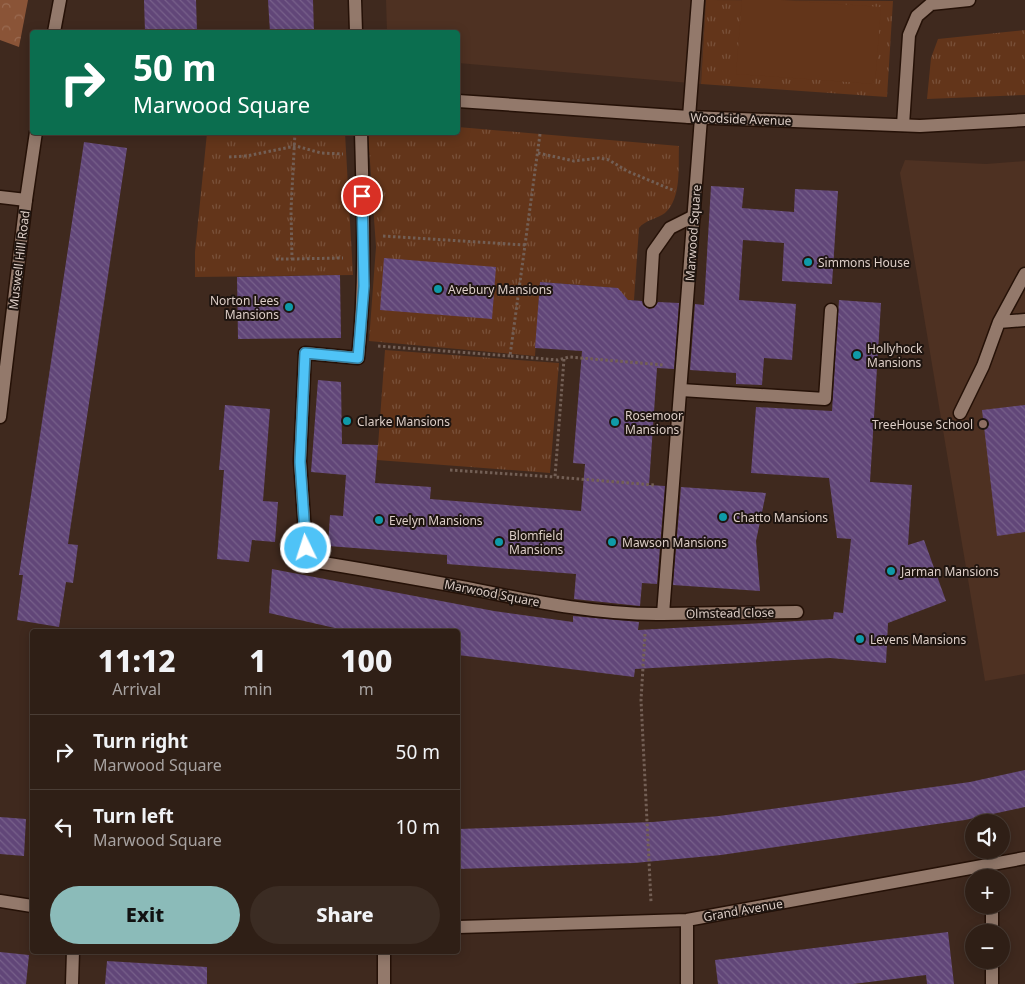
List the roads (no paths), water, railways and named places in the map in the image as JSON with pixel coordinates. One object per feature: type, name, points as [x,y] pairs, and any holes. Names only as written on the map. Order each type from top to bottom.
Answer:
[{"type":"street","points":[[54,30],[60,0]]},
{"type":"street","points":[[355,0],[356,30]]},
{"type":"street","name":"Marwood Square","points":[[361,135],[364,258],[363,300],[358,358],[305,353],[300,462],[306,548],[317,562],[406,576],[566,608],[663,614],[694,216],[698,0]]},
{"type":"street","points":[[903,125],[909,35],[917,16],[932,4],[969,0]]},
{"type":"street","name":"Woodside Avenue","points":[[460,101],[695,117],[920,126],[1025,120]]},
{"type":"street","name":"Muswell Hill Road","points":[[0,417],[36,135]]},
{"type":"street","points":[[0,197],[26,200]]},
{"type":"street","points":[[650,302],[653,252],[670,228],[694,216]]},
{"type":"street","points":[[960,413],[982,366],[999,322],[1025,274]]},
{"type":"street","points":[[681,390],[825,400],[831,310]]},
{"type":"street","points":[[999,322],[1025,320]]},
{"type":"street","name":"Olmstead Close","points":[[663,614],[797,612]]},
{"type":"street","name":"Grand Avenue","points":[[998,869],[1025,858]]},
{"type":"street","name":"Grand Avenue","points":[[460,927],[688,920],[965,876]]},
{"type":"street","points":[[0,901],[30,906]]},
{"type":"street","points":[[687,984],[688,920]]},
{"type":"street","points":[[72,984],[73,954]]},
{"type":"street","points":[[384,954],[384,984]]},
{"type":"street","points":[[992,969],[992,984]]},
{"type":"place","name":"Simmons House","points":[[808,262]]},
{"type":"place","name":"Avebury Mansions","points":[[438,289]]},
{"type":"place","name":"Norton Lees Mansions","points":[[289,307]]},
{"type":"place","name":"Hollyhock Mansions","points":[[857,355]]},
{"type":"place","name":"Clarke Mansions","points":[[347,421]]},
{"type":"place","name":"Rosemoor Mansions","points":[[615,422]]},
{"type":"place","name":"TreeHouse School","points":[[983,424]]},
{"type":"place","name":"Chatto Mansions","points":[[723,517]]},
{"type":"place","name":"Evelyn Mansions","points":[[379,520]]},
{"type":"place","name":"Blomfield Mansions","points":[[499,542]]},
{"type":"place","name":"Mawson Mansions","points":[[612,542]]},
{"type":"place","name":"Jarman Mansions","points":[[891,571]]},
{"type":"place","name":"Levens Mansions","points":[[860,639]]}]
